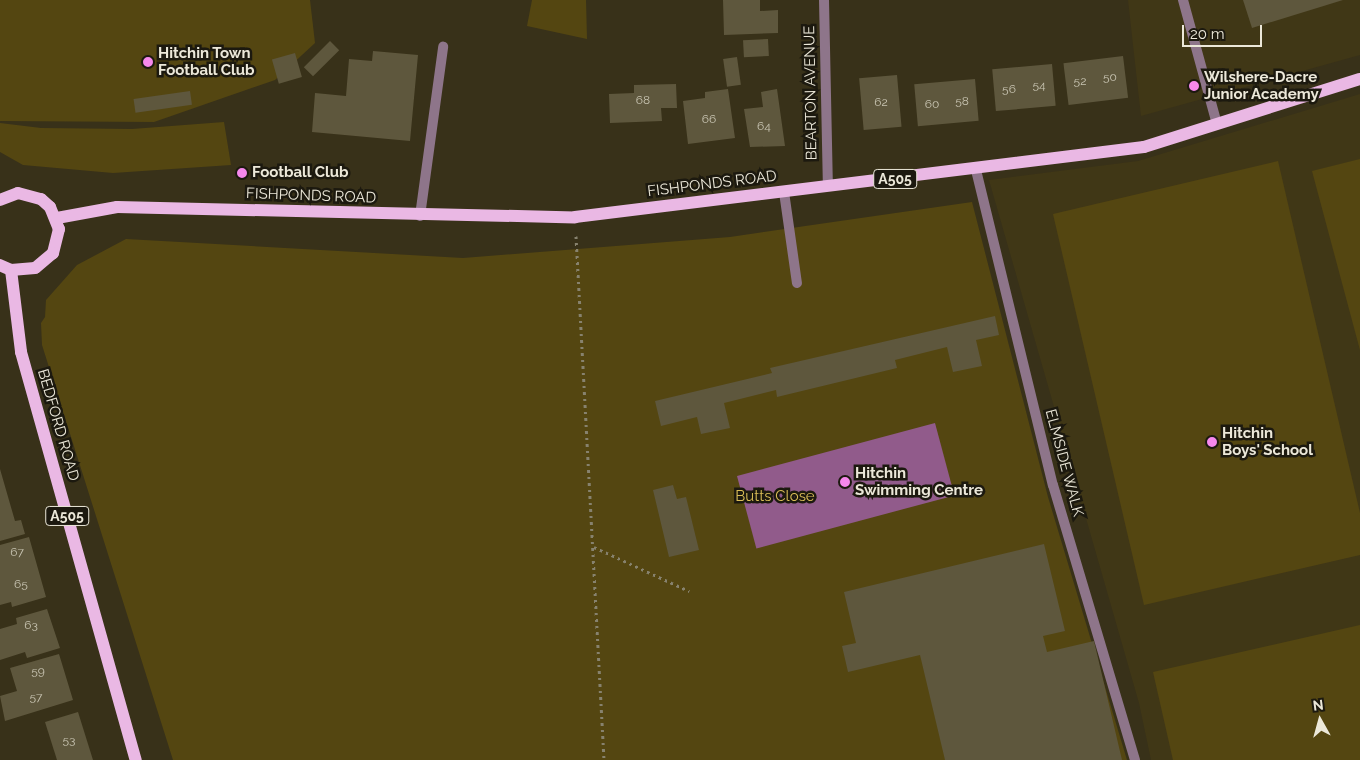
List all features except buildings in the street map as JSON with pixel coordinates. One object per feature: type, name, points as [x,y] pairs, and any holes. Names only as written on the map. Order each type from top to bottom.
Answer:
[{"type":"main road","name":"FISHPONDS ROAD","points":[[56,218],[117,207],[420,216],[575,217],[976,170],[1144,147],[1360,79]]},
{"type":"main road","points":[[0,200],[18,193],[30,194],[50,207],[56,218],[58,242],[45,262],[35,268],[5,267]]},
{"type":"main road","name":"BEDFORD ROAD","points":[[5,267],[21,352],[136,760]]},
{"type":"street","name":"BEARTON AVENUE","points":[[824,0],[828,186]]},
{"type":"street","points":[[1183,0],[1217,124]]},
{"type":"street","points":[[420,216],[443,47]]},
{"type":"street","name":"ELMSIDE WALK","points":[[976,170],[1052,485],[1135,760]]},
{"type":"street","points":[[784,192],[797,283]]},
{"type":"path","points":[[575,217],[604,760]]},
{"type":"path","points":[[594,547],[689,591]]},
{"type":"shaded area","name":"Wilshere-Dacre Junior Academy","points":[[1128,0],[1360,0],[1360,55],[1141,116]]},
{"type":"shaded area","name":"Hitchin Boys' School","points":[[1360,94],[1360,760],[1151,760],[1139,703],[989,180],[1138,161]]},
{"type":"shaded area","points":[[935,423],[954,495],[756,549],[737,476]]},
{"type":"green space","name":"Hitchin Town Football Club","points":[[0,0],[310,0],[315,43],[275,80],[154,122],[0,121]]},
{"type":"green space","points":[[532,0],[586,0],[587,39],[527,26]]},
{"type":"green space","points":[[224,122],[231,165],[113,173],[23,165],[0,152],[0,123],[41,128],[132,129]]},
{"type":"green space","points":[[1360,159],[1360,350],[1312,171]]},
{"type":"green space","points":[[1278,161],[1360,513],[1360,555],[1144,605],[1053,214]]},
{"type":"green space","name":"Butts Close","points":[[972,202],[1048,497],[1127,760],[173,760],[42,345],[41,323],[45,317],[46,300],[77,265],[126,239],[463,258],[730,237]]},
{"type":"green space","points":[[1360,625],[1360,760],[1173,760],[1153,672]]},
{"type":"place","name":"Hitchin Town Football Club","points":[[148,62]]},
{"type":"place","name":"Wilshere-Dacre Junior Academy","points":[[1194,86]]},
{"type":"place","name":"Football Club","points":[[242,173]]},
{"type":"place","name":"Hitchin Boys' School","points":[[1212,442]]},
{"type":"place","name":"Hitchin Swimming Centre","points":[[845,482]]}]
